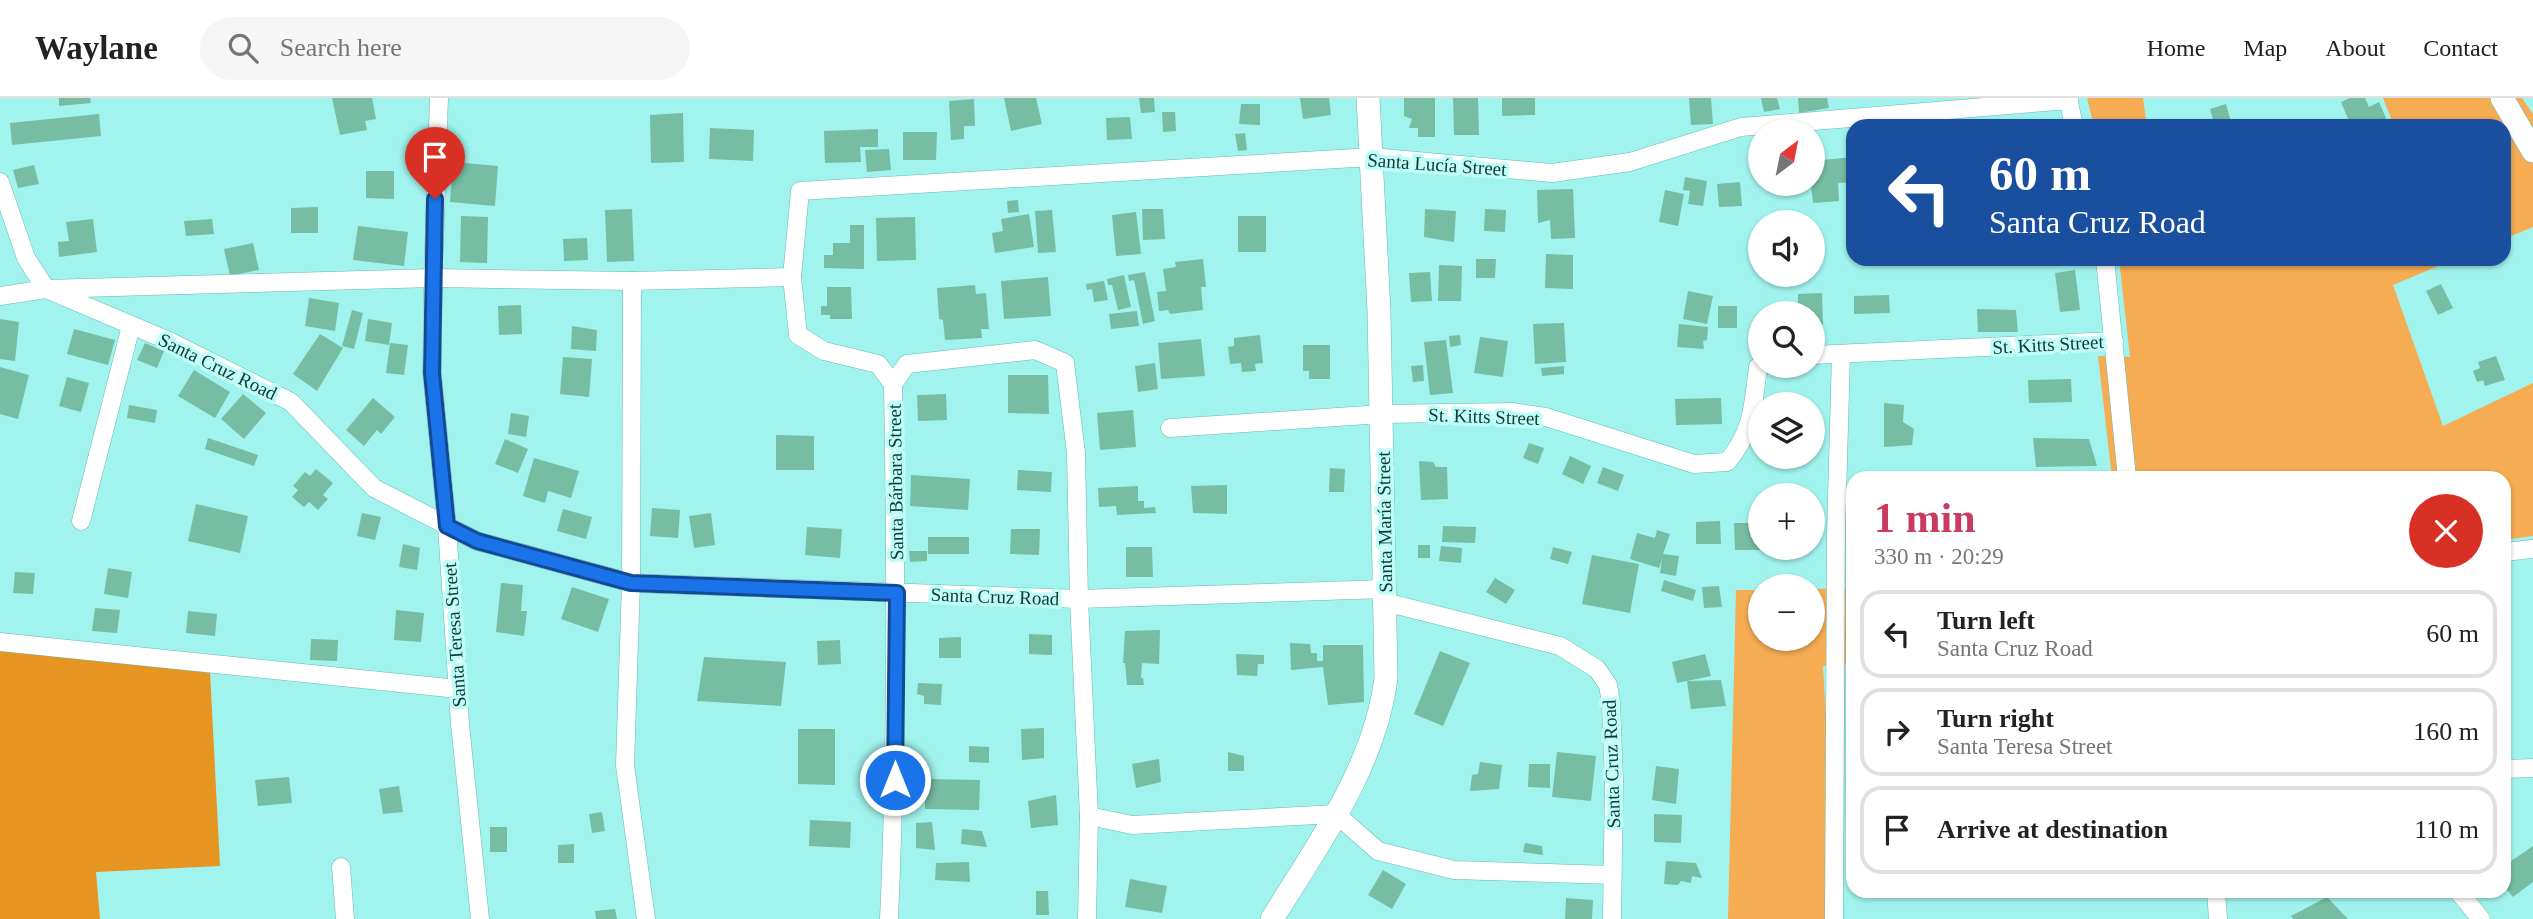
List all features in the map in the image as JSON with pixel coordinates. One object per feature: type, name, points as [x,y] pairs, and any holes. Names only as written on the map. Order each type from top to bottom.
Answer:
[{"type":"street","name":"Santa Teresa Street","points":[[439,98],[432,373],[447,526],[458,689],[481,919]]},
{"type":"street","name":"Santa María Street","points":[[1272,919],[1336,814],[1364,758],[1379,719],[1386,678],[1382,415],[1368,98]]},
{"type":"street","points":[[2502,98],[2533,151]]},
{"type":"street","points":[[2068,99],[2072,119]]},
{"type":"street","name":"Santa Lucía Street","points":[[793,277],[800,191],[1372,158],[1552,173],[1630,162],[1741,127],[2068,99]]},
{"type":"street","points":[[0,182],[26,258],[46,289]]},
{"type":"street","points":[[2106,266],[2126,471]]},
{"type":"street","points":[[0,296],[46,289],[433,278],[632,281],[793,277],[799,335],[824,351],[878,364],[907,364],[1035,349],[1065,363],[1076,453],[1079,599],[1089,816],[1087,919]]},
{"type":"street","points":[[632,281],[631,583],[625,765],[646,919]]},
{"type":"street","name":"Santa Cruz Road","points":[[46,289],[169,341],[291,401],[374,488],[447,526],[477,541],[631,583],[1079,599],[1385,596],[1560,646],[1597,668],[1608,685],[1614,781],[1612,919]]},
{"type":"street","points":[[81,521],[131,326]]},
{"type":"street","name":"St. Kitts Street","points":[[1825,355],[2114,341]]},
{"type":"street","points":[[1834,919],[1845,680],[1836,535],[1841,354]]},
{"type":"street","name":"Santa Bárbara Street","points":[[878,364],[893,384],[897,593],[895,780],[889,919]]},
{"type":"street","points":[[893,384],[907,364]]},
{"type":"street","name":"St. Kitts Street","points":[[1170,428],[1382,415],[1512,412],[1546,416],[1694,464],[1727,462],[1740,447],[1750,424],[1757,378]]},
{"type":"street","points":[[2511,551],[2533,549]]},
{"type":"street","points":[[0,642],[458,689]]},
{"type":"street","points":[[2511,769],[2533,768]]},
{"type":"street","points":[[1089,816],[1132,825],[1336,814],[1378,851],[1454,870],[1612,875]]},
{"type":"street","points":[[341,867],[345,919]]},
{"type":"street","points":[[2216,898],[2218,919]]},
{"type":"street","points":[[2464,898],[2481,919]]},
{"type":"shaded area","points":[[2087,98],[2143,98],[2146,119],[2092,119]]},
{"type":"shaded area","points":[[2383,98],[2522,98],[2533,114],[2533,227],[2511,236],[2511,119],[2391,119]]},
{"type":"shaded area","points":[[2120,266],[2438,266],[2393,285],[2443,426],[2533,383],[2533,536],[2511,539],[2511,471],[2111,471],[2098,356],[2130,357]]},
{"type":"shaded area","points":[[1846,588],[1846,664],[1823,666],[1838,919],[1728,919],[1736,590],[1748,590],[1748,651],[1825,651],[1825,589]]},
{"type":"shaded area","points":[[0,648],[210,672],[220,866],[96,872],[100,919],[0,919]]},
{"type":"building","points":[[59,98],[90,98],[91,103],[59,106]]},
{"type":"building","points":[[332,98],[372,98],[376,119],[365,121],[367,130],[340,135]]},
{"type":"building","points":[[1004,98],[1036,98],[1042,124],[1011,131]]},
{"type":"building","points":[[1139,98],[1154,98],[1155,112],[1141,113]]},
{"type":"building","points":[[1300,98],[1329,98],[1331,115],[1303,119]]},
{"type":"building","points":[[1404,98],[1435,98],[1435,137],[1418,137],[1418,128],[1409,128],[1412,119],[1404,116]]},
{"type":"building","points":[[1453,98],[1478,98],[1479,135],[1454,135]]},
{"type":"building","points":[[1502,98],[1535,98],[1535,115],[1502,116]]},
{"type":"building","points":[[1689,98],[1711,98],[1713,124],[1691,125]]},
{"type":"building","points":[[1761,98],[1777,98],[1780,109],[1764,112]]},
{"type":"building","points":[[1798,98],[1827,98],[1829,108],[1799,113]]},
{"type":"building","points":[[2350,98],[2365,98],[2369,107],[2379,102],[2386,119],[2348,119],[2341,102]]},
{"type":"building","points":[[974,99],[975,126],[964,126],[964,139],[951,140],[949,101]]},
{"type":"building","points":[[1241,104],[1260,104],[1260,125],[1239,124]]},
{"type":"building","points":[[2226,104],[2230,119],[2213,119],[2210,109]]},
{"type":"building","points":[[1162,112],[1175,112],[1176,131],[1163,132]]},
{"type":"building","points":[[683,113],[684,162],[651,163],[650,115]]},
{"type":"building","points":[[99,114],[101,136],[12,145],[10,123]]},
{"type":"building","points":[[1130,117],[1132,139],[1107,140],[1106,118]]},
{"type":"building","points":[[710,128],[754,130],[753,161],[709,159]]},
{"type":"building","points":[[878,129],[878,147],[860,147],[861,162],[825,163],[824,131]]},
{"type":"building","points":[[903,132],[937,132],[936,160],[903,160]]},
{"type":"building","points":[[1245,133],[1247,150],[1238,151],[1235,134]]},
{"type":"building","points":[[889,149],[891,170],[867,172],[865,150]]},
{"type":"building","points":[[1846,158],[1846,182],[1838,183],[1839,201],[1813,203],[1812,196],[1825,196],[1825,160]]},
{"type":"building","points":[[453,162],[498,166],[495,206],[450,202]]},
{"type":"building","points":[[34,165],[39,184],[18,188],[13,170]]},
{"type":"building","points":[[366,171],[394,171],[394,199],[366,198]]},
{"type":"building","points":[[1685,177],[1707,181],[1703,206],[1688,204],[1690,191],[1683,190]]},
{"type":"building","points":[[1740,182],[1742,206],[1719,207],[1717,184]]},
{"type":"building","points":[[1573,189],[1575,238],[1551,239],[1550,220],[1538,223],[1537,190]]},
{"type":"building","points":[[1665,190],[1684,194],[1678,226],[1659,222]]},
{"type":"building","points":[[1018,200],[1019,212],[1008,213],[1007,201]]},
{"type":"building","points":[[318,207],[318,233],[291,233],[291,208]]},
{"type":"building","points":[[632,209],[634,261],[607,262],[605,210]]},
{"type":"building","points":[[1142,209],[1163,209],[1165,239],[1143,240]]},
{"type":"building","points":[[1425,209],[1456,211],[1454,242],[1424,237]]},
{"type":"building","points":[[1485,209],[1506,210],[1505,232],[1484,231]]},
{"type":"building","points":[[1052,210],[1056,252],[1038,253],[1035,211]]},
{"type":"building","points":[[1136,212],[1141,254],[1116,256],[1112,215]]},
{"type":"building","points":[[1029,214],[1034,247],[995,253],[992,233],[1003,231],[1001,219]]},
{"type":"building","points":[[461,216],[488,217],[487,263],[460,262]]},
{"type":"building","points":[[1238,216],[1266,216],[1266,252],[1238,252]]},
{"type":"building","points":[[915,217],[916,260],[877,261],[876,218]]},
{"type":"building","points":[[93,219],[97,252],[59,257],[58,242],[69,241],[66,222]]},
{"type":"building","points":[[212,219],[214,234],[186,236],[184,221]]},
{"type":"building","points":[[850,225],[864,225],[864,269],[824,268],[824,255],[833,255],[833,243],[850,243]]},
{"type":"building","points":[[358,226],[408,232],[404,266],[353,260]]},
{"type":"building","points":[[587,238],[588,260],[564,261],[563,239]]},
{"type":"building","points":[[253,243],[259,270],[230,276],[224,249]]},
{"type":"building","points":[[1546,254],[1573,255],[1573,289],[1545,288]]},
{"type":"building","points":[[1203,259],[1206,287],[1201,287],[1203,310],[1170,314],[1168,310],[1159,311],[1157,292],[1166,291],[1163,269],[1176,267],[1175,262]]},
{"type":"building","points":[[1476,259],[1496,259],[1495,278],[1476,278]]},
{"type":"building","points":[[1439,265],[1462,266],[1461,301],[1438,301]]},
{"type":"building","points":[[2075,270],[2080,310],[2060,312],[2055,273]]},
{"type":"building","points":[[1145,272],[1155,321],[1143,324],[1134,280],[1129,281],[1128,275]]},
{"type":"building","points":[[1430,272],[1432,301],[1411,302],[1409,273]]},
{"type":"building","points":[[1124,275],[1131,307],[1118,310],[1112,285],[1108,285],[1107,279]]},
{"type":"building","points":[[1048,277],[1051,316],[1004,319],[1001,281]]},
{"type":"building","points":[[1104,281],[1108,300],[1094,302],[1092,289],[1087,290],[1086,284]]},
{"type":"building","points":[[2441,284],[2453,308],[2438,315],[2426,291]]},
{"type":"building","points":[[975,285],[976,294],[986,293],[989,329],[981,329],[982,338],[945,340],[943,320],[939,319],[937,288]]},
{"type":"building","points":[[827,287],[851,287],[852,319],[830,319],[830,315],[821,315],[821,306],[827,306]]},
{"type":"building","points":[[1688,291],[1713,296],[1707,324],[1683,319]]},
{"type":"building","points":[[1822,293],[1822,301],[1798,301],[1798,294]]},
{"type":"building","points":[[1889,295],[1890,313],[1854,314],[1854,296]]},
{"type":"building","points":[[309,298],[339,303],[335,331],[305,326]]},
{"type":"building","points":[[521,305],[522,334],[499,335],[498,306]]},
{"type":"building","points":[[1718,306],[1737,306],[1737,328],[1718,328]]},
{"type":"building","points":[[1977,309],[2016,310],[2018,332],[1978,332]]},
{"type":"building","points":[[352,310],[363,313],[354,349],[342,346]]},
{"type":"building","points":[[1137,311],[1139,326],[1111,329],[1109,314]]},
{"type":"building","points":[[0,319],[19,322],[15,361],[0,359]]},
{"type":"building","points":[[368,319],[392,323],[389,345],[365,341]]},
{"type":"building","points":[[1564,323],[1566,362],[1535,364],[1533,324]]},
{"type":"building","points":[[1679,324],[1708,327],[1707,340],[1703,341],[1704,349],[1677,347]]},
{"type":"building","points":[[572,326],[597,330],[596,351],[571,349]]},
{"type":"building","points":[[74,329],[115,340],[108,365],[67,354]]},
{"type":"building","points":[[320,334],[343,348],[317,391],[293,374]]},
{"type":"building","points":[[1260,335],[1263,363],[1255,364],[1256,371],[1242,372],[1241,363],[1230,364],[1228,347],[1234,346],[1234,338]]},
{"type":"building","points":[[1460,335],[1461,345],[1450,347],[1449,336]]},
{"type":"building","points":[[1480,337],[1508,341],[1503,377],[1474,373]]},
{"type":"building","points":[[1201,339],[1205,376],[1161,379],[1158,343]]},
{"type":"building","points":[[1446,340],[1453,393],[1430,395],[1424,342]]},
{"type":"building","points":[[145,343],[164,351],[157,368],[137,360]]},
{"type":"building","points":[[390,343],[408,345],[404,375],[386,373]]},
{"type":"building","points":[[1303,345],[1330,345],[1330,379],[1309,379],[1309,371],[1303,371]]},
{"type":"building","points":[[2496,356],[2505,380],[2485,386],[2483,380],[2477,382],[2473,371],[2480,368],[2478,362]]},
{"type":"building","points":[[563,357],[592,359],[589,397],[560,394]]},
{"type":"building","points":[[1155,363],[1158,389],[1138,392],[1135,366]]},
{"type":"building","points":[[1423,365],[1424,381],[1413,382],[1411,366]]},
{"type":"building","points":[[1564,366],[1564,374],[1542,376],[1541,368]]},
{"type":"building","points":[[0,367],[29,375],[18,419],[0,414]]},
{"type":"building","points":[[194,370],[230,392],[215,418],[178,396]]},
{"type":"building","points":[[1008,375],[1048,375],[1049,414],[1008,413]]},
{"type":"building","points":[[67,377],[89,383],[81,412],[59,406]]},
{"type":"building","points":[[2071,379],[2072,402],[2029,403],[2028,380]]},
{"type":"building","points":[[243,394],[266,413],[244,439],[221,419]]},
{"type":"building","points":[[946,394],[947,420],[918,421],[917,395]]},
{"type":"building","points":[[373,398],[395,417],[381,434],[377,430],[364,446],[346,430]]},
{"type":"building","points":[[1721,398],[1722,424],[1676,425],[1675,399]]},
{"type":"building","points":[[1884,403],[1904,405],[1903,422],[1914,429],[1912,445],[1884,447]]},
{"type":"building","points":[[129,405],[157,410],[155,423],[127,418]]},
{"type":"building","points":[[1133,410],[1136,447],[1100,450],[1097,413]]},
{"type":"building","points":[[511,413],[529,416],[526,437],[508,434]]},
{"type":"building","points":[[776,435],[814,436],[814,470],[776,470]]},
{"type":"building","points":[[208,438],[258,455],[254,466],[205,449]]},
{"type":"building","points":[[2033,438],[2089,439],[2097,466],[2036,467]]},
{"type":"building","points":[[505,439],[528,449],[518,473],[495,464]]},
{"type":"building","points":[[1529,443],[1544,448],[1538,464],[1523,458]]},
{"type":"building","points":[[1570,456],[1591,466],[1583,484],[1562,474]]},
{"type":"building","points":[[534,458],[579,471],[571,498],[548,491],[545,503],[523,496]]},
{"type":"building","points":[[1419,461],[1433,462],[1436,467],[1447,467],[1448,499],[1421,500]]},
{"type":"building","points":[[1603,467],[1624,475],[1618,491],[1597,483]]},
{"type":"building","points":[[1330,468],[1345,469],[1344,492],[1329,492]]},
{"type":"building","points":[[316,469],[333,483],[323,495],[328,499],[318,510],[309,502],[304,507],[292,497],[298,490],[293,486],[305,472],[310,476]]},
{"type":"building","points":[[1018,470],[1052,472],[1051,492],[1017,490]]},
{"type":"building","points":[[911,475],[970,479],[968,510],[910,506]]},
{"type":"building","points":[[1227,485],[1227,514],[1193,513],[1191,486]]},
{"type":"building","points":[[1138,486],[1138,501],[1144,501],[1144,508],[1155,507],[1156,513],[1117,515],[1116,506],[1099,507],[1098,488]]},
{"type":"building","points":[[196,504],[248,516],[240,553],[188,541]]},
{"type":"building","points":[[652,508],[680,510],[678,538],[650,536]]},
{"type":"building","points":[[563,509],[592,517],[586,539],[557,531]]},
{"type":"building","points":[[362,513],[381,517],[375,540],[357,536]]},
{"type":"building","points":[[711,513],[715,545],[694,548],[689,516]]},
{"type":"building","points":[[1720,521],[1721,544],[1696,544],[1696,522]]},
{"type":"building","points":[[1734,523],[1748,523],[1748,550],[1735,550]]},
{"type":"building","points":[[1443,526],[1476,527],[1475,543],[1442,542]]},
{"type":"building","points":[[807,527],[842,529],[840,558],[805,555]]},
{"type":"building","points":[[1011,529],[1040,529],[1039,555],[1010,554]]},
{"type":"building","points":[[1657,530],[1670,534],[1663,554],[1679,556],[1676,576],[1660,573],[1662,559],[1659,568],[1630,559],[1637,533],[1655,538]]},
{"type":"building","points":[[928,537],[969,537],[969,554],[928,554]]},
{"type":"building","points":[[403,544],[420,548],[417,570],[399,567]]},
{"type":"building","points":[[1418,545],[1430,545],[1430,558],[1418,558]]},
{"type":"building","points":[[1441,546],[1462,548],[1461,563],[1439,561]]},
{"type":"building","points":[[1126,547],[1152,547],[1153,577],[1126,577]]},
{"type":"building","points":[[1553,547],[1572,552],[1568,564],[1550,559]]},
{"type":"building","points":[[909,551],[927,551],[927,561],[910,562]]},
{"type":"building","points":[[1592,555],[1639,564],[1630,613],[1582,604]]},
{"type":"building","points":[[108,568],[132,572],[128,598],[104,594]]},
{"type":"building","points":[[15,572],[35,573],[33,594],[13,593]]},
{"type":"building","points":[[1495,578],[1515,590],[1506,604],[1486,592]]},
{"type":"building","points":[[1664,580],[1696,590],[1693,601],[1661,591]]},
{"type":"building","points":[[501,583],[523,585],[521,611],[527,611],[524,636],[496,632]]},
{"type":"building","points":[[1719,586],[1722,607],[1704,608],[1702,587]]},
{"type":"building","points":[[572,587],[609,599],[598,632],[561,619]]},
{"type":"building","points":[[95,608],[120,610],[117,633],[92,631]]},
{"type":"building","points":[[396,610],[424,613],[421,642],[394,640]]},
{"type":"building","points":[[188,611],[217,614],[215,636],[186,633]]},
{"type":"building","points":[[1160,630],[1159,664],[1142,663],[1141,678],[1144,685],[1127,685],[1123,663],[1125,631]]},
{"type":"building","points":[[1029,634],[1052,635],[1052,655],[1029,654]]},
{"type":"building","points":[[961,637],[961,658],[939,658],[939,638]]},
{"type":"building","points":[[311,639],[338,640],[337,661],[310,660]]},
{"type":"building","points":[[840,640],[841,664],[818,665],[817,641]]},
{"type":"building","points":[[1290,643],[1310,644],[1311,653],[1317,653],[1317,661],[1323,661],[1323,645],[1363,645],[1364,702],[1328,705],[1323,667],[1291,670]]},
{"type":"building","points":[[1440,651],[1470,663],[1443,726],[1414,714]]},
{"type":"building","points":[[1236,654],[1264,655],[1264,664],[1258,664],[1257,676],[1237,675]]},
{"type":"building","points":[[1705,654],[1711,676],[1677,683],[1672,662]]},
{"type":"building","points":[[704,657],[786,662],[781,706],[697,701]]},
{"type":"building","points":[[1721,680],[1726,706],[1691,709],[1687,681]]},
{"type":"building","points":[[918,683],[942,684],[941,705],[924,704],[924,696],[917,694]]},
{"type":"building","points":[[1044,728],[1044,758],[1022,760],[1021,729]]},
{"type":"building","points":[[798,729],[835,729],[835,785],[798,784]]},
{"type":"building","points":[[969,746],[989,747],[989,763],[969,762]]},
{"type":"building","points":[[1228,752],[1244,756],[1244,771],[1228,771]]},
{"type":"building","points":[[1557,752],[1596,756],[1591,801],[1552,797]]},
{"type":"building","points":[[1159,759],[1161,782],[1136,788],[1132,764]]},
{"type":"building","points":[[1480,762],[1502,765],[1499,789],[1470,791],[1472,775],[1478,774]]},
{"type":"building","points":[[1529,764],[1550,764],[1550,788],[1528,787]]},
{"type":"building","points":[[1656,766],[1679,769],[1676,804],[1652,800]]},
{"type":"building","points":[[289,777],[292,803],[258,806],[255,780]]},
{"type":"building","points":[[925,779],[980,780],[979,810],[925,809]]},
{"type":"building","points":[[399,786],[403,812],[383,814],[379,789]]},
{"type":"building","points":[[1056,795],[1058,825],[1031,828],[1028,801]]},
{"type":"building","points":[[602,812],[605,831],[592,833],[589,814]]},
{"type":"building","points":[[1654,814],[1682,815],[1681,843],[1654,842]]},
{"type":"building","points":[[810,820],[851,822],[850,848],[809,846]]},
{"type":"building","points":[[932,822],[935,850],[916,848],[916,823]]},
{"type":"building","points":[[490,827],[507,827],[507,852],[490,852]]},
{"type":"building","points":[[962,829],[982,831],[987,847],[961,844]]},
{"type":"building","points":[[1525,843],[1542,846],[1543,855],[1523,852]]},
{"type":"building","points":[[574,844],[574,863],[558,863],[558,845]]},
{"type":"building","points":[[2533,846],[2533,882],[2513,897],[2511,895],[2511,861]]},
{"type":"building","points":[[1666,861],[1696,863],[1702,878],[1692,876],[1691,883],[1681,881],[1678,885],[1664,884]]},
{"type":"building","points":[[969,862],[970,882],[935,880],[936,863]]},
{"type":"building","points":[[1383,870],[1406,884],[1392,909],[1368,895]]},
{"type":"building","points":[[1130,879],[1167,886],[1162,913],[1125,907]]},
{"type":"building","points":[[1036,891],[1048,891],[1049,915],[1036,915]]},
{"type":"building","points":[[1566,898],[1593,900],[1592,919],[1565,919]]},
{"type":"building","points":[[2328,898],[2348,919],[2293,919],[2291,916]]},
{"type":"building","points":[[615,909],[617,919],[596,919],[595,911]]},
{"type":"route","points":[[435,199],[432,373],[447,526],[477,541],[631,583],[897,593],[895,780]]}]
